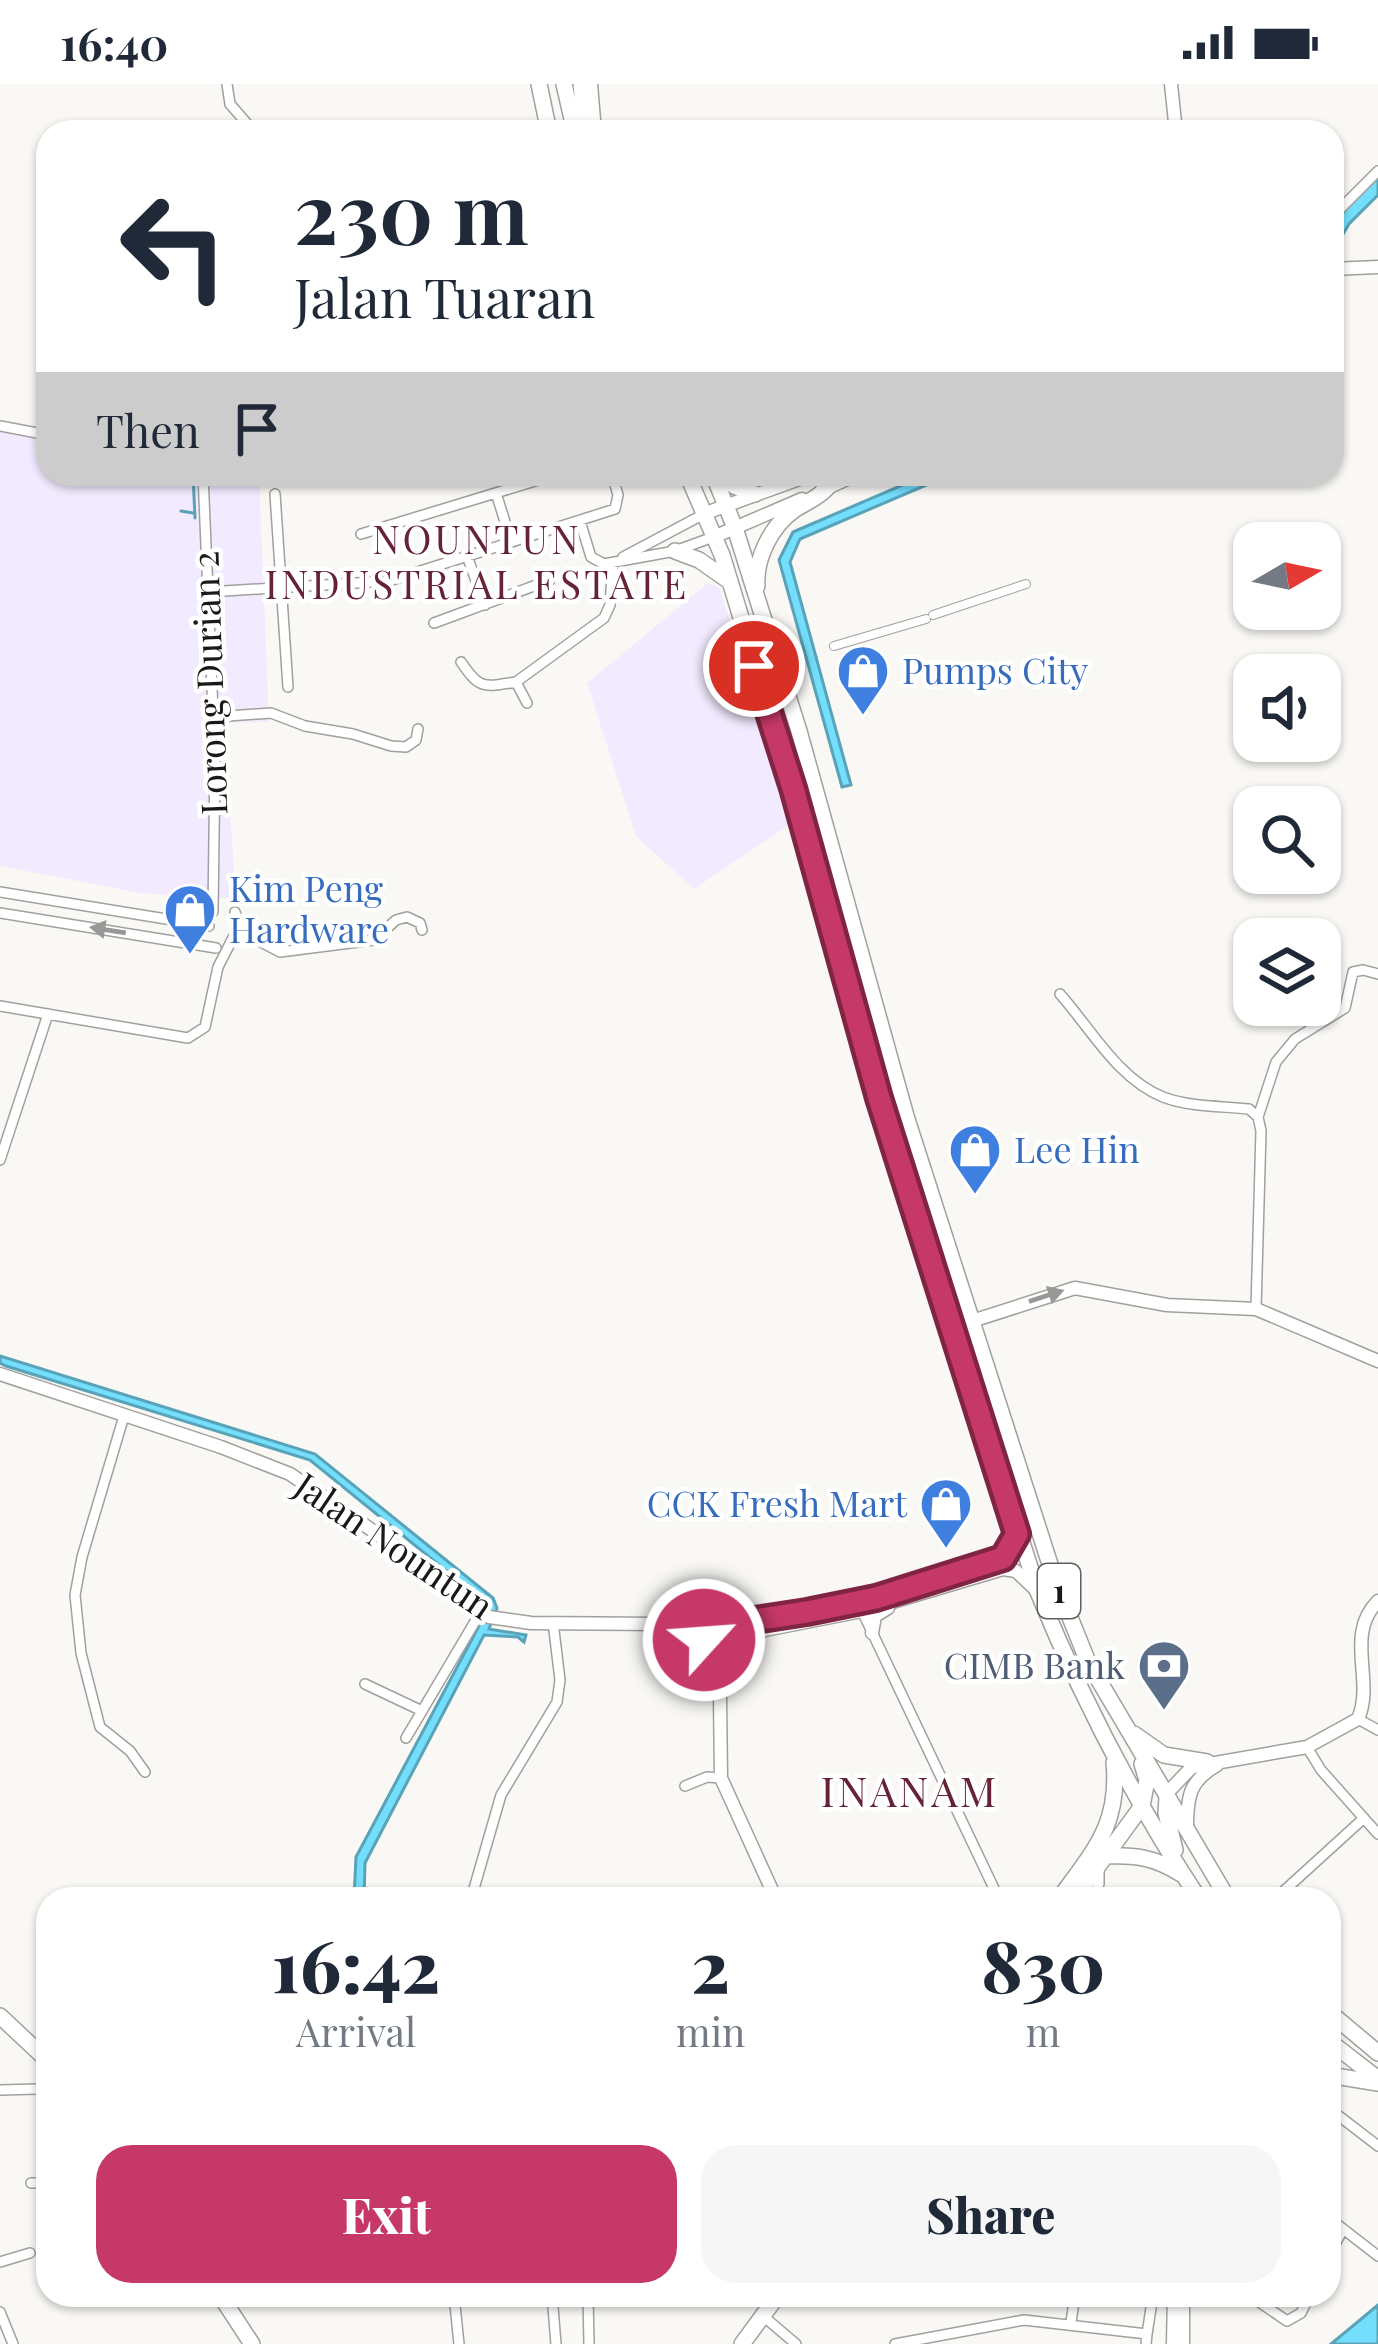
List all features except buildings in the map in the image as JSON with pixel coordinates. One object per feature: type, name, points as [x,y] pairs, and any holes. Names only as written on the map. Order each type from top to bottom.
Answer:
[{"type":"main road","points":[[539,84],[546,120]]},
{"type":"main road","points":[[564,84],[572,120]]},
{"type":"main road","points":[[580,84],[584,120]]},
{"type":"main road","name":"1","points":[[693,486],[716,536],[790,776],[879,1098],[1017,1534],[1070,1668],[1191,1887]]},
{"type":"main road","name":"1","points":[[721,486],[809,764],[893,1072],[1055,1580],[1088,1662],[1221,1887]]},
{"type":"main road","points":[[734,486],[754,494]]},
{"type":"main road","points":[[758,613],[756,573],[770,538],[790,513],[827,488]]},
{"type":"main road","points":[[675,550],[729,581]]},
{"type":"main road","points":[[1127,1729],[1164,1755],[1207,1762]]},
{"type":"main road","points":[[1083,1887],[1142,1806],[1147,1780],[1127,1729]]},
{"type":"main road","points":[[1067,1887],[1112,1818],[1117,1788],[1113,1753]]},
{"type":"main road","points":[[1167,1793],[1171,1837],[1184,1876]]},
{"type":"main road","points":[[1102,1861],[1139,1855],[1184,1876]]},
{"type":"main road","points":[[0,2016],[36,2049]]},
{"type":"main road","points":[[1341,2024],[1378,2053]]},
{"type":"main road","points":[[1341,2053],[1378,2081]]},
{"type":"main road","points":[[1341,2076],[1378,2081]]},
{"type":"main road","points":[[228,2307],[252,2344]]},
{"type":"main road","points":[[732,2344],[758,2307]]},
{"type":"main road","points":[[742,2344],[768,2307]]},
{"type":"street","points":[[227,84],[230,104],[242,120]]},
{"type":"street","points":[[591,84],[594,120]]},
{"type":"street","points":[[1171,84],[1175,120]]},
{"type":"street","points":[[1344,205],[1378,172]]},
{"type":"street","points":[[1344,268],[1378,267]]},
{"type":"street","points":[[0,426],[36,433]]},
{"type":"street","name":"Lorong Durian 2","points":[[204,486],[213,717],[213,912]]},
{"type":"street","points":[[361,534],[519,486]]},
{"type":"street","points":[[208,592],[389,581],[615,509],[615,486]]},
{"type":"street","points":[[745,486],[754,494],[777,489]]},
{"type":"street","points":[[613,563],[706,513],[784,486]]},
{"type":"street","points":[[580,521],[591,556],[604,564],[613,563],[716,536],[831,486]]},
{"type":"street","points":[[496,493],[512,541]]},
{"type":"street","points":[[274,494],[288,688]]},
{"type":"street","points":[[467,556],[484,605]]},
{"type":"street","points":[[461,662],[484,686],[516,682],[604,618],[610,605],[613,563]]},
{"type":"street","points":[[434,623],[550,580]]},
{"type":"street","points":[[834,646],[1026,584]]},
{"type":"street","points":[[516,682],[527,703]]},
{"type":"street","points":[[213,717],[271,712],[305,726],[406,747],[416,740],[418,729]]},
{"type":"street","points":[[0,892],[212,931],[224,938],[234,935]]},
{"type":"street","points":[[215,892],[259,941],[280,952],[374,940],[396,920],[407,917],[420,923],[422,930]]},
{"type":"street","points":[[218,967],[213,912],[227,907],[238,917]]},
{"type":"street","points":[[0,913],[217,948]]},
{"type":"street","points":[[0,1006],[188,1038],[197,1035],[205,1027],[218,967],[238,917]]},
{"type":"street","points":[[1258,1117],[1273,1069],[1289,1045],[1340,1013],[1348,1001],[1353,972],[1378,974]]},
{"type":"street","points":[[1060,994],[1115,1061],[1160,1096],[1249,1109],[1258,1117],[1262,1131],[1256,1309]]},
{"type":"street","points":[[0,1160],[48,1014]]},
{"type":"street","points":[[972,1321],[1076,1288],[1167,1305],[1256,1309],[1378,1361]]},
{"type":"street","name":"Jalan Nountun","points":[[0,1374],[290,1474],[398,1548],[480,1613],[497,1619],[659,1624],[718,1617],[784,1617],[876,1598],[1003,1558],[1017,1534]]},
{"type":"street","points":[[124,1416],[77,1574],[75,1595],[80,1653],[100,1727],[130,1751],[145,1772]]},
{"type":"street","name":"Jalan Nountun","points":[[659,1624],[708,1645],[729,1646],[765,1630],[844,1616],[1009,1569],[1038,1592]]},
{"type":"street","points":[[873,1638],[875,1616],[905,1598]]},
{"type":"street","points":[[1167,1793],[1183,1773],[1207,1762],[1307,1747],[1358,1719],[1365,1691],[1360,1635],[1378,1601]]},
{"type":"street","points":[[784,1617],[862,1611],[993,1887]]},
{"type":"street","points":[[406,1738],[480,1613]]},
{"type":"street","points":[[844,1616],[873,1638]]},
{"type":"street","points":[[772,1887],[721,1778],[720,1698],[702,1629],[718,1617],[736,1628],[729,1646],[723,1768],[773,1887]]},
{"type":"street","points":[[474,1887],[501,1795],[557,1702],[560,1680],[554,1622]]},
{"type":"street","points":[[365,1684],[420,1710]]},
{"type":"street","points":[[1358,1719],[1378,1730]]},
{"type":"street","points":[[1307,1747],[1321,1770],[1378,1834]]},
{"type":"street","points":[[1187,1829],[1191,1786],[1228,1759]]},
{"type":"street","points":[[686,1786],[707,1777],[721,1778]]},
{"type":"street","points":[[1288,1887],[1364,1818]]},
{"type":"street","points":[[1098,1887],[1102,1861]]},
{"type":"street","points":[[1341,2035],[1348,2028]]},
{"type":"street","points":[[0,2090],[36,2089]]},
{"type":"street","points":[[1341,2117],[1378,2146]]},
{"type":"street","points":[[31,2183],[36,2183]]},
{"type":"street","points":[[1342,2229],[1378,2257]]},
{"type":"street","points":[[0,2263],[30,2252]]},
{"type":"street","points":[[455,2307],[459,2344]]},
{"type":"street","points":[[553,2307],[556,2344]]},
{"type":"street","points":[[588,2307],[590,2344]]},
{"type":"street","points":[[1070,2323],[1073,2307]]},
{"type":"street","points":[[896,2344],[999,2321],[1070,2323],[1146,2339],[1151,2307]]},
{"type":"street","points":[[1173,2344],[1177,2307]]},
{"type":"street","points":[[1179,2307],[1183,2344]]},
{"type":"street","points":[[1267,2307],[1287,2321],[1304,2307]]},
{"type":"street","points":[[0,2312],[13,2344]]},
{"type":"street","points":[[762,2315],[796,2344]]},
{"type":"shaded area","points":[[0,427],[36,432],[36,486],[259,486],[269,722],[224,723],[236,899],[140,893],[0,866]]},
{"type":"shaded area","points":[[708,583],[719,587],[795,821],[694,889],[636,836],[587,683]]},
{"type":"water","points":[[1378,177],[1378,195],[1344,233],[1344,212]]},
{"type":"water","points":[[900,486],[924,486],[800,539],[790,562],[851,785],[842,787],[779,560],[793,532]]},
{"type":"water","points":[[0,1356],[315,1454],[493,1598],[497,1608],[489,1629],[526,1635],[524,1642],[518,1637],[484,1635],[365,1863],[364,1887],[355,1887],[356,1857],[479,1626],[486,1603],[310,1460],[0,1363]]},
{"type":"water","points":[[1378,2305],[1378,2344],[1331,2344]]},
{"type":"waterway","points":[[194,486],[195,518]]},
{"type":"waterway","points":[[181,511],[193,513]]},
{"type":"place","name":"Pumps City","points":[[863,717]]},
{"type":"place","name":"Kim Peng Hardware","points":[[190,956]]},
{"type":"place","name":"Lee Hin","points":[[975,1196]]},
{"type":"place","name":"CCK Fresh Mart","points":[[946,1550]]},
{"type":"place","name":"CIMB Bank","points":[[1164,1712]]},
{"type":"district","name":"NOUNTUN INDUSTRIAL ESTATE","points":[[477,562]]},
{"type":"district","name":"INANAM","points":[[910,1792]]},
{"type":"route","points":[[704,1640],[704,1624],[715,1615],[755,1620],[784,1617],[876,1598],[1003,1558],[1017,1534],[879,1098],[754,666]]}]
